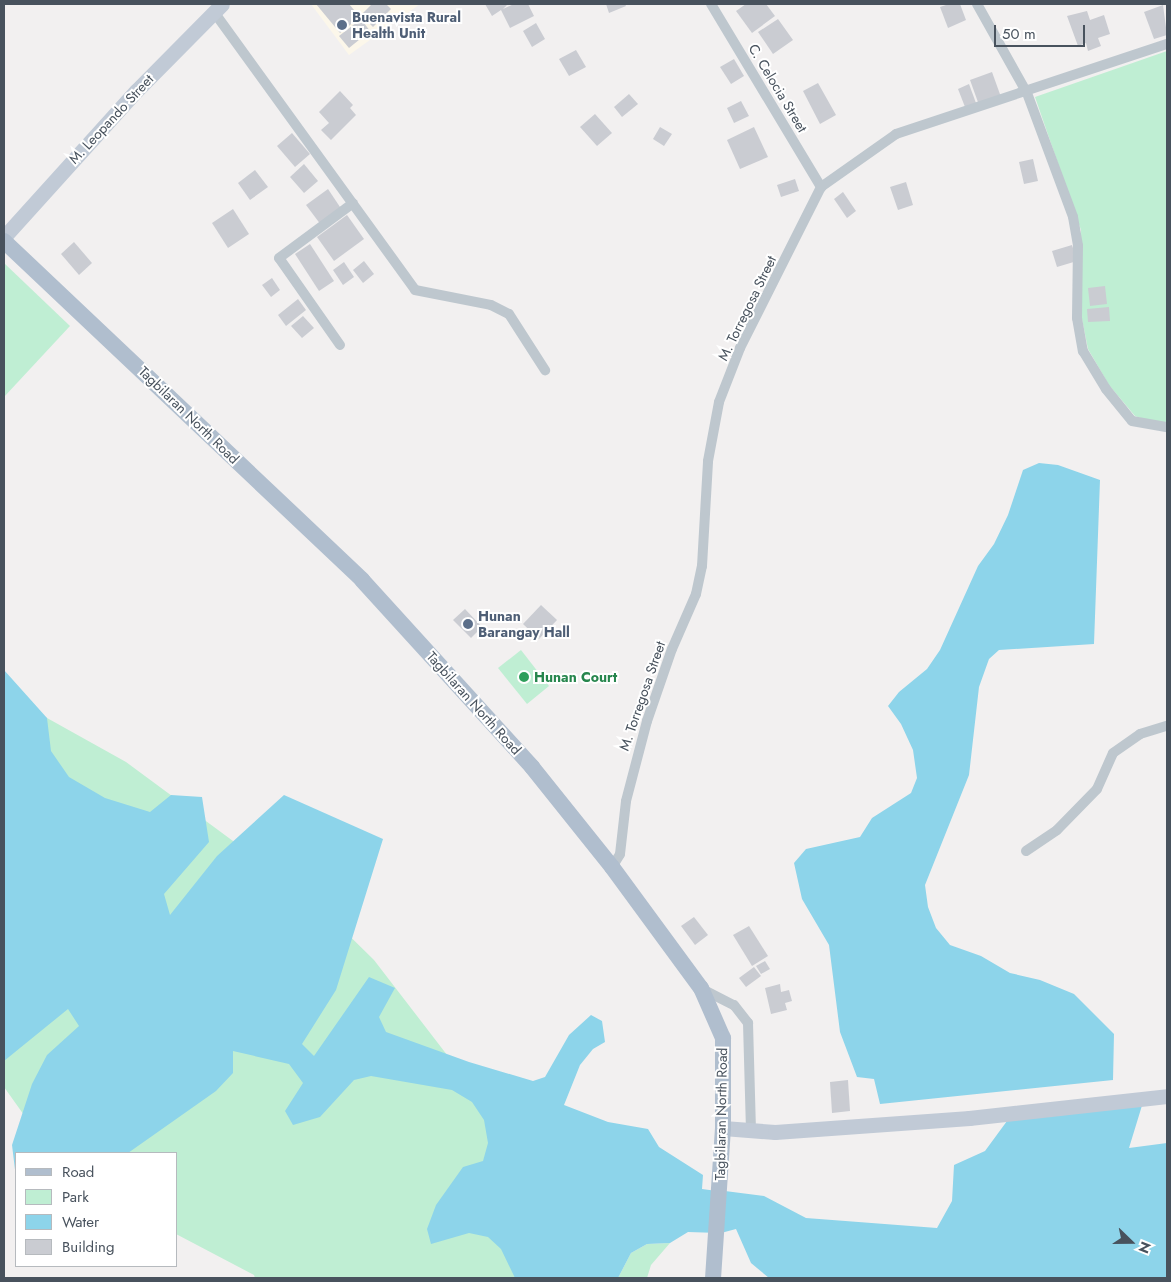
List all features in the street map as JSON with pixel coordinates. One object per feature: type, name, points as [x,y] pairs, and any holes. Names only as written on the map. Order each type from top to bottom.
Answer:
[{"type":"main road","name":"Tagbilaran North Road","points":[[4,239],[275,496],[288,514],[362,580],[532,767],[612,867],[701,988],[722,1038],[723,1128],[713,1278]]},
{"type":"street","name":"C. Celocia Street","points":[[711,4],[821,187]]},
{"type":"street","points":[[977,4],[1027,93],[1073,216],[1078,246],[1077,318],[1084,351],[1106,389],[1132,421],[1167,427]]},
{"type":"street","points":[[218,8],[414,290],[491,305],[509,314],[545,370]]},
{"type":"street","name":"M. Leopando Street","points":[[4,239],[136,91],[218,8]]},
{"type":"street","name":"M. Torregosa Street","points":[[612,867],[620,854],[626,801],[647,721],[672,649],[696,594],[702,566],[708,461],[719,402],[740,348],[821,187],[896,134],[1027,93],[1167,44]]},
{"type":"street","points":[[340,345],[279,258],[353,203]]},
{"type":"street","points":[[1026,851],[1058,830],[1097,789],[1114,754],[1140,734],[1167,726]]},
{"type":"street","points":[[701,988],[734,1006],[748,1023],[751,1128]]},
{"type":"street","points":[[723,1128],[751,1128],[775,1132],[969,1118],[1167,1096]]},
{"type":"shaded area","points":[[311,4],[420,4],[349,55]]},
{"type":"green space","points":[[1167,51],[1167,422],[1155,423],[1135,416],[1109,385],[1088,349],[1082,319],[1081,230],[1035,97]]},
{"type":"green space","points":[[4,263],[70,326],[4,397]]},
{"type":"green space","name":"Hunan Court","points":[[521,650],[549,686],[527,704],[498,668]]},
{"type":"green space","points":[[4,694],[126,762],[314,901],[374,960],[454,1064],[508,1116],[532,1278],[255,1278],[254,1275],[178,1235],[178,1152],[50,1152],[4,1087]]},
{"type":"green space","points":[[670,1243],[651,1265],[647,1278],[618,1278],[631,1253],[647,1244]]},
{"type":"water","points":[[1039,463],[1058,465],[1100,480],[1094,644],[999,650],[989,659],[979,687],[969,775],[925,885],[928,907],[936,928],[950,945],[981,956],[1010,973],[1040,980],[1074,994],[1114,1034],[1113,1080],[880,1104],[874,1079],[857,1077],[840,1032],[829,945],[802,899],[794,863],[806,849],[860,837],[872,818],[911,793],[917,778],[913,750],[901,724],[888,706],[899,692],[927,669],[940,650],[978,566],[994,544],[1008,515],[1023,470]]},
{"type":"water","points":[[4,670],[47,718],[51,751],[69,777],[105,798],[150,812],[171,795],[202,797],[209,842],[164,894],[170,915],[217,856],[284,795],[383,839],[336,990],[302,1044],[314,1056],[369,977],[395,988],[379,1017],[386,1032],[469,1062],[533,1081],[545,1077],[569,1035],[591,1015],[602,1021],[605,1042],[593,1049],[580,1065],[564,1105],[608,1122],[648,1129],[659,1147],[703,1175],[702,1189],[724,1192],[719,1233],[688,1232],[670,1243],[647,1244],[631,1253],[618,1278],[515,1278],[501,1249],[488,1237],[469,1233],[431,1244],[427,1229],[436,1205],[463,1167],[483,1161],[488,1143],[484,1120],[472,1102],[452,1090],[371,1076],[354,1080],[320,1117],[293,1125],[285,1111],[303,1083],[289,1064],[233,1051],[233,1073],[216,1091],[129,1152],[15,1152],[15,1170],[12,1145],[32,1084],[47,1055],[79,1026],[68,1009],[4,1061]]},
{"type":"water","points":[[1144,1099],[1129,1148],[1167,1143],[1167,1278],[769,1278],[751,1263],[736,1229],[721,1233],[725,1191],[764,1196],[806,1218],[937,1228],[952,1201],[954,1165],[985,1151],[1007,1121]]},
{"type":"building","name":"Buenavista Rural Health Unit","points":[[316,4],[349,4],[360,17],[340,33]]},
{"type":"building","points":[[372,4],[386,4],[391,9],[373,27],[361,15]]},
{"type":"building","points":[[485,4],[508,4],[503,9],[514,4],[528,4],[534,16],[510,28],[501,10],[492,16]]},
{"type":"building","points":[[606,4],[625,4],[626,6],[609,13]]},
{"type":"building","points":[[746,4],[766,4],[775,16],[752,33],[736,11]]},
{"type":"building","points":[[949,4],[960,4],[966,20],[948,28],[940,7]]},
{"type":"building","points":[[1163,5],[1167,35],[1154,39],[1144,12]]},
{"type":"building","points":[[1087,11],[1090,20],[1104,15],[1110,34],[1098,38],[1101,46],[1088,51],[1086,43],[1078,46],[1067,16]]},
{"type":"building","points":[[361,19],[370,31],[349,48],[339,36]]},
{"type":"building","points":[[778,19],[793,40],[773,54],[758,32]]},
{"type":"building","points":[[536,23],[545,39],[532,47],[523,31]]},
{"type":"building","points":[[576,50],[586,67],[569,76],[559,59]]},
{"type":"building","points":[[734,59],[744,76],[731,84],[720,67]]},
{"type":"building","points":[[992,72],[1001,97],[979,105],[970,80]]},
{"type":"building","points":[[818,83],[836,115],[820,124],[803,91]]},
{"type":"building","points":[[969,84],[976,103],[965,107],[958,89]]},
{"type":"building","points":[[340,91],[353,105],[350,108],[356,115],[331,140],[321,130],[329,123],[319,112]]},
{"type":"building","points":[[629,94],[638,104],[622,117],[614,107]]},
{"type":"building","points":[[741,101],[749,116],[734,123],[727,108]]},
{"type":"building","points":[[595,114],[612,133],[597,146],[580,127]]},
{"type":"building","points":[[660,127],[672,134],[664,146],[653,139]]},
{"type":"building","points":[[754,127],[768,157],[740,169],[727,140]]},
{"type":"building","points":[[292,133],[310,154],[295,167],[277,146]]},
{"type":"building","points":[[1033,159],[1038,181],[1024,184],[1019,162]]},
{"type":"building","points":[[304,164],[318,181],[304,193],[290,177]]},
{"type":"building","points":[[255,170],[268,187],[250,200],[238,183]]},
{"type":"building","points":[[795,179],[799,191],[781,197],[777,185]]},
{"type":"building","points":[[906,182],[913,205],[898,210],[890,187]]},
{"type":"building","points":[[328,189],[342,210],[321,225],[306,205]]},
{"type":"building","points":[[843,192],[856,211],[847,218],[834,199]]},
{"type":"building","points":[[233,209],[249,234],[228,248],[212,223]]},
{"type":"building","points":[[347,215],[364,239],[334,261],[317,237]]},
{"type":"building","points":[[74,242],[92,263],[79,275],[61,254]]},
{"type":"building","points":[[310,244],[334,281],[319,291],[295,254]]},
{"type":"building","points":[[1072,245],[1077,261],[1057,267],[1052,251]]},
{"type":"building","points":[[364,261],[374,274],[363,283],[353,270]]},
{"type":"building","points":[[344,262],[354,277],[343,285],[333,270]]},
{"type":"building","points":[[272,278],[280,290],[271,297],[262,285]]},
{"type":"building","points":[[1105,286],[1107,304],[1090,306],[1088,288]]},
{"type":"building","points":[[298,299],[306,310],[286,326],[278,315]]},
{"type":"building","points":[[1109,307],[1110,321],[1088,322],[1087,309]]},
{"type":"building","points":[[303,316],[314,328],[302,338],[291,326]]},
{"type":"building","points":[[541,605],[557,620],[539,639],[523,624]]},
{"type":"building","name":"Hunan Barangay Hall","points":[[465,609],[482,627],[471,638],[453,620]]},
{"type":"building","points":[[694,917],[708,935],[695,945],[681,926]]},
{"type":"building","points":[[749,926],[768,956],[752,966],[733,935]]},
{"type":"building","points":[[765,961],[770,969],[761,974],[756,966]]},
{"type":"building","points":[[754,967],[761,976],[746,987],[739,978]]},
{"type":"building","points":[[780,984],[781,992],[789,990],[792,1001],[785,1003],[787,1010],[771,1014],[765,988]]},
{"type":"building","points":[[848,1080],[850,1111],[832,1113],[830,1082]]},
{"type":"place","name":"Buenavista Rural Health Unit","points":[[342,25]]},
{"type":"place","name":"Hunan Barangay Hall","points":[[468,624]]},
{"type":"place","name":"Hunan Court","points":[[524,677]]}]
